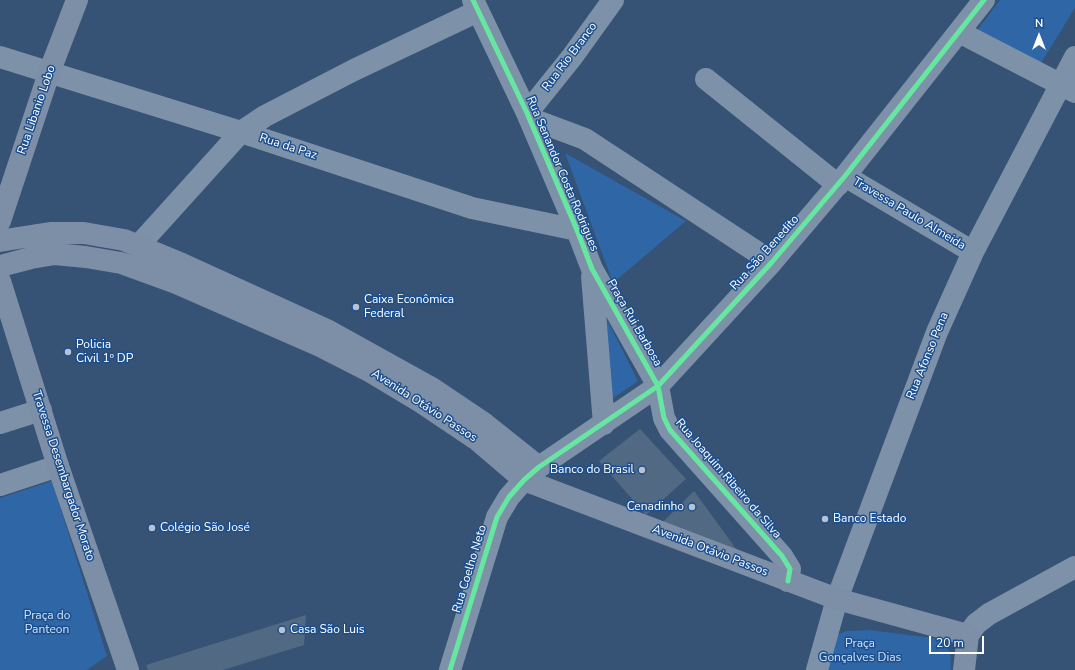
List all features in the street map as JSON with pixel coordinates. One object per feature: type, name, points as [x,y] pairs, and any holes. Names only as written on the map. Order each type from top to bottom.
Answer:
[{"type":"main road","name":"Rua Libanio Lobo","points":[[0,221],[49,73],[77,0]]},
{"type":"main road","name":"Avenida Otávio Passos","points":[[0,241],[50,233],[84,233],[124,240],[329,331],[426,394],[476,439],[531,473],[788,581],[837,599],[968,635]]},
{"type":"main road","name":"Avenida Otávio Passos","points":[[0,266],[31,258],[55,254],[86,256],[121,263],[176,283],[320,346],[372,372],[426,394]]},
{"type":"main road","name":"Travessa Desembargador Morato","points":[[0,281],[122,664]]},
{"type":"main road","points":[[964,670],[968,635]]},
{"type":"street","name":"Rua Rio Branco","points":[[528,116],[613,0]]},
{"type":"street","name":"Rua São Benedito","points":[[531,473],[658,386],[772,262],[841,181],[984,0]]},
{"type":"street","name":"Rua Senandor Costa Rodrigues","points":[[475,6],[528,116],[577,230],[592,269]]},
{"type":"street","points":[[138,246],[241,132],[265,116],[475,6]]},
{"type":"street","points":[[959,32],[1068,89]]},
{"type":"street","name":"Rua da Paz","points":[[0,57],[241,132],[472,208],[577,230]]},
{"type":"street","name":"Rua Afonso Pena","points":[[817,670],[837,599],[920,374],[973,252],[1068,89],[1075,57]]},
{"type":"street","name":"Travessa Paulo Almeida","points":[[706,79],[841,181],[973,252]]},
{"type":"street","points":[[528,116],[585,139],[772,262]]},
{"type":"street","name":"Praça Rui Barbosa","points":[[592,269],[658,386]]},
{"type":"street","name":"Praça Rui Barbosa","points":[[592,269],[604,424]]},
{"type":"street","name":"Rua Joaquim Ribeiro da Silva","points":[[658,386],[664,418],[670,430],[782,556],[790,570],[788,581]]},
{"type":"street","points":[[0,424],[41,410]]},
{"type":"street","points":[[0,485],[58,466]]},
{"type":"street","name":"Rua Coelho Neto","points":[[450,670],[497,517],[531,473]]},
{"type":"street","points":[[968,635],[976,624],[989,614],[1075,567]]},
{"type":"green space","points":[[1000,0],[1075,0],[1075,8],[1036,71],[972,37]]},
{"type":"green space","points":[[565,153],[686,221],[613,283]]},
{"type":"green space","points":[[600,306],[638,381],[600,407]]},
{"type":"green space","name":"Praça do Panteon","points":[[52,481],[107,656],[87,670],[0,670],[0,498]]},
{"type":"green space","name":"Praça Gonçalves Dias","points":[[870,630],[941,639],[950,652],[951,670],[825,670],[837,635],[846,631]]},
{"type":"building","name":"Banco do Brasil","points":[[640,429],[686,479],[646,515],[599,461]]},
{"type":"building","name":"Cenadinho","points":[[694,491],[721,528],[739,553],[662,523]]},
{"type":"building","name":"Casa São Luis","points":[[306,615],[304,645],[223,670],[148,670],[146,665]]},
{"type":"cycle path","points":[[473,0],[527,113],[592,269],[658,386],[664,418],[670,430],[782,556],[790,569],[788,581]]},
{"type":"cycle path","points":[[450,670],[497,517],[509,497],[524,480],[539,467],[658,386],[772,262],[845,176],[984,0]]},
{"type":"place","name":"Caixa Econômica Federal","points":[[356,307]]},
{"type":"place","name":"Policia Civil 1º DP","points":[[68,352]]},
{"type":"place","name":"Banco do Brasil","points":[[642,470]]},
{"type":"place","name":"Cenadinho","points":[[692,507]]},
{"type":"place","name":"Banco Estado","points":[[825,519]]},
{"type":"place","name":"Colégio São José","points":[[152,528]]},
{"type":"place","name":"Casa São Luis","points":[[282,630]]}]
